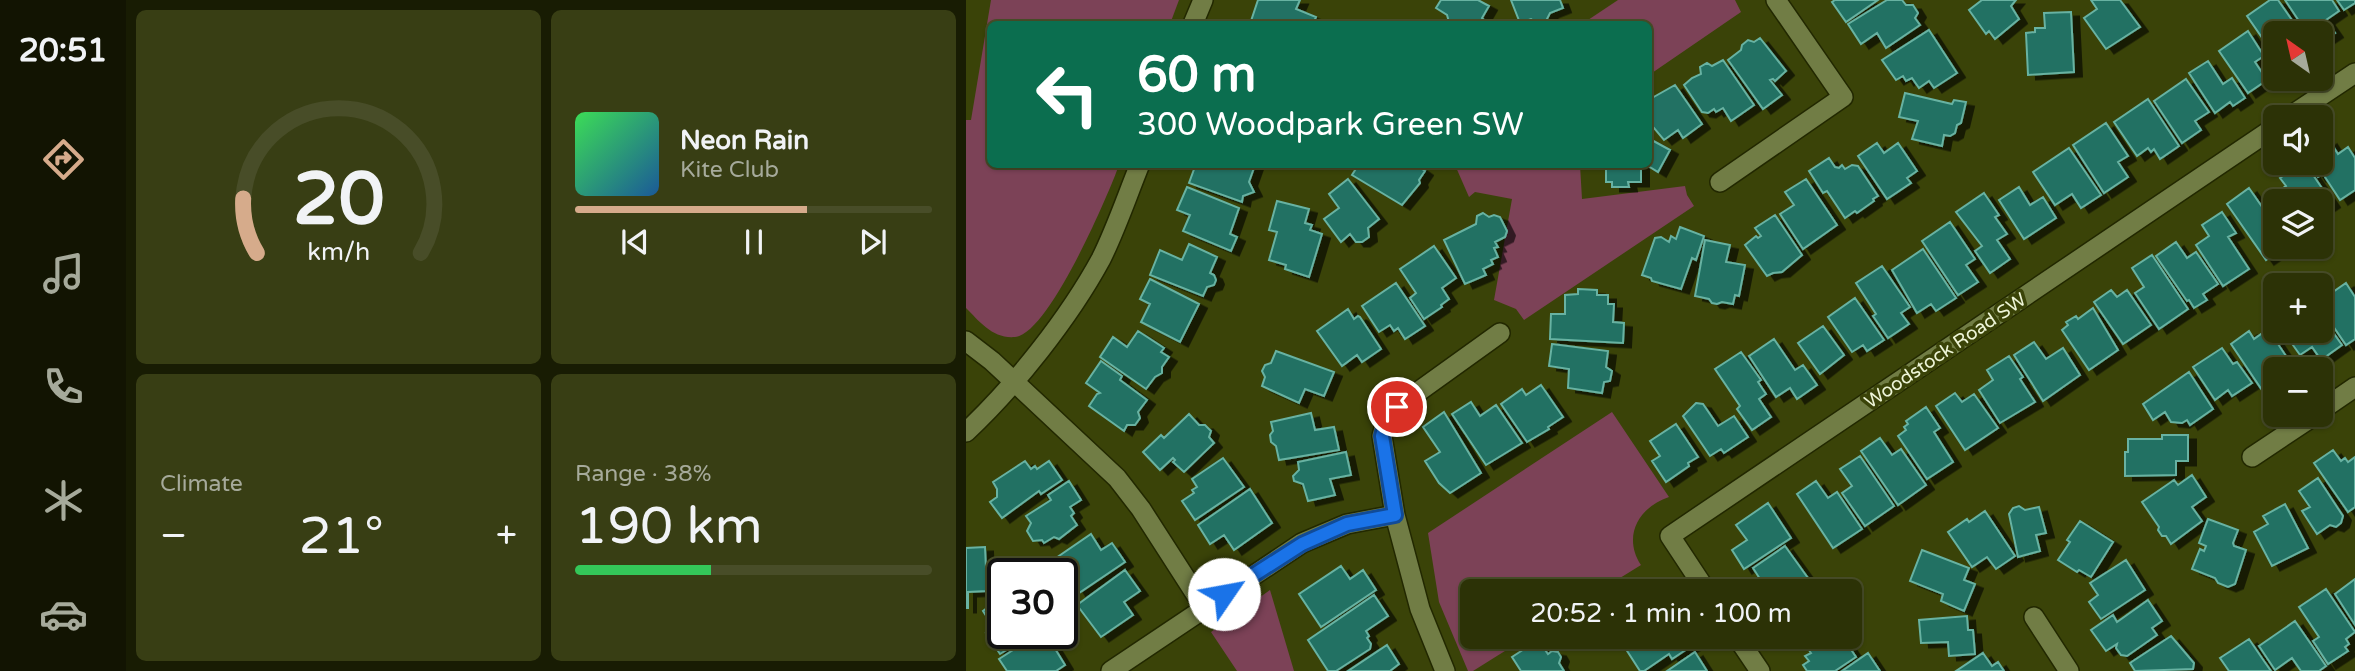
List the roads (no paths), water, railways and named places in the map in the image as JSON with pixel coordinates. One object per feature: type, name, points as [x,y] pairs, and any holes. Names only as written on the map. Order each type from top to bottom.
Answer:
[{"type":"street","points":[[1195,21],[1203,0]]},
{"type":"street","points":[[1720,182],[1843,97],[1776,0]]},
{"type":"street","points":[[2307,105],[2355,73]]},
{"type":"street","name":"Woodstock Road SW","points":[[1698,579],[1670,536],[2263,135]]},
{"type":"street","points":[[966,432],[1014,381],[1057,327],[1101,257],[1137,168]]},
{"type":"street","points":[[1445,671],[1420,609],[1395,515],[1382,436],[1386,421],[1397,407],[1500,333]]},
{"type":"street","points":[[966,341],[1014,381],[1117,478],[1204,607]]},
{"type":"street","points":[[2333,402],[2355,387]]},
{"type":"street","points":[[2252,457],[2297,427]]},
{"type":"street","points":[[1111,671],[1302,544],[1347,524],[1395,515]]},
{"type":"street","points":[[2034,618],[2069,671]]},
{"type":"street","points":[[1745,649],[1760,671]]}]
